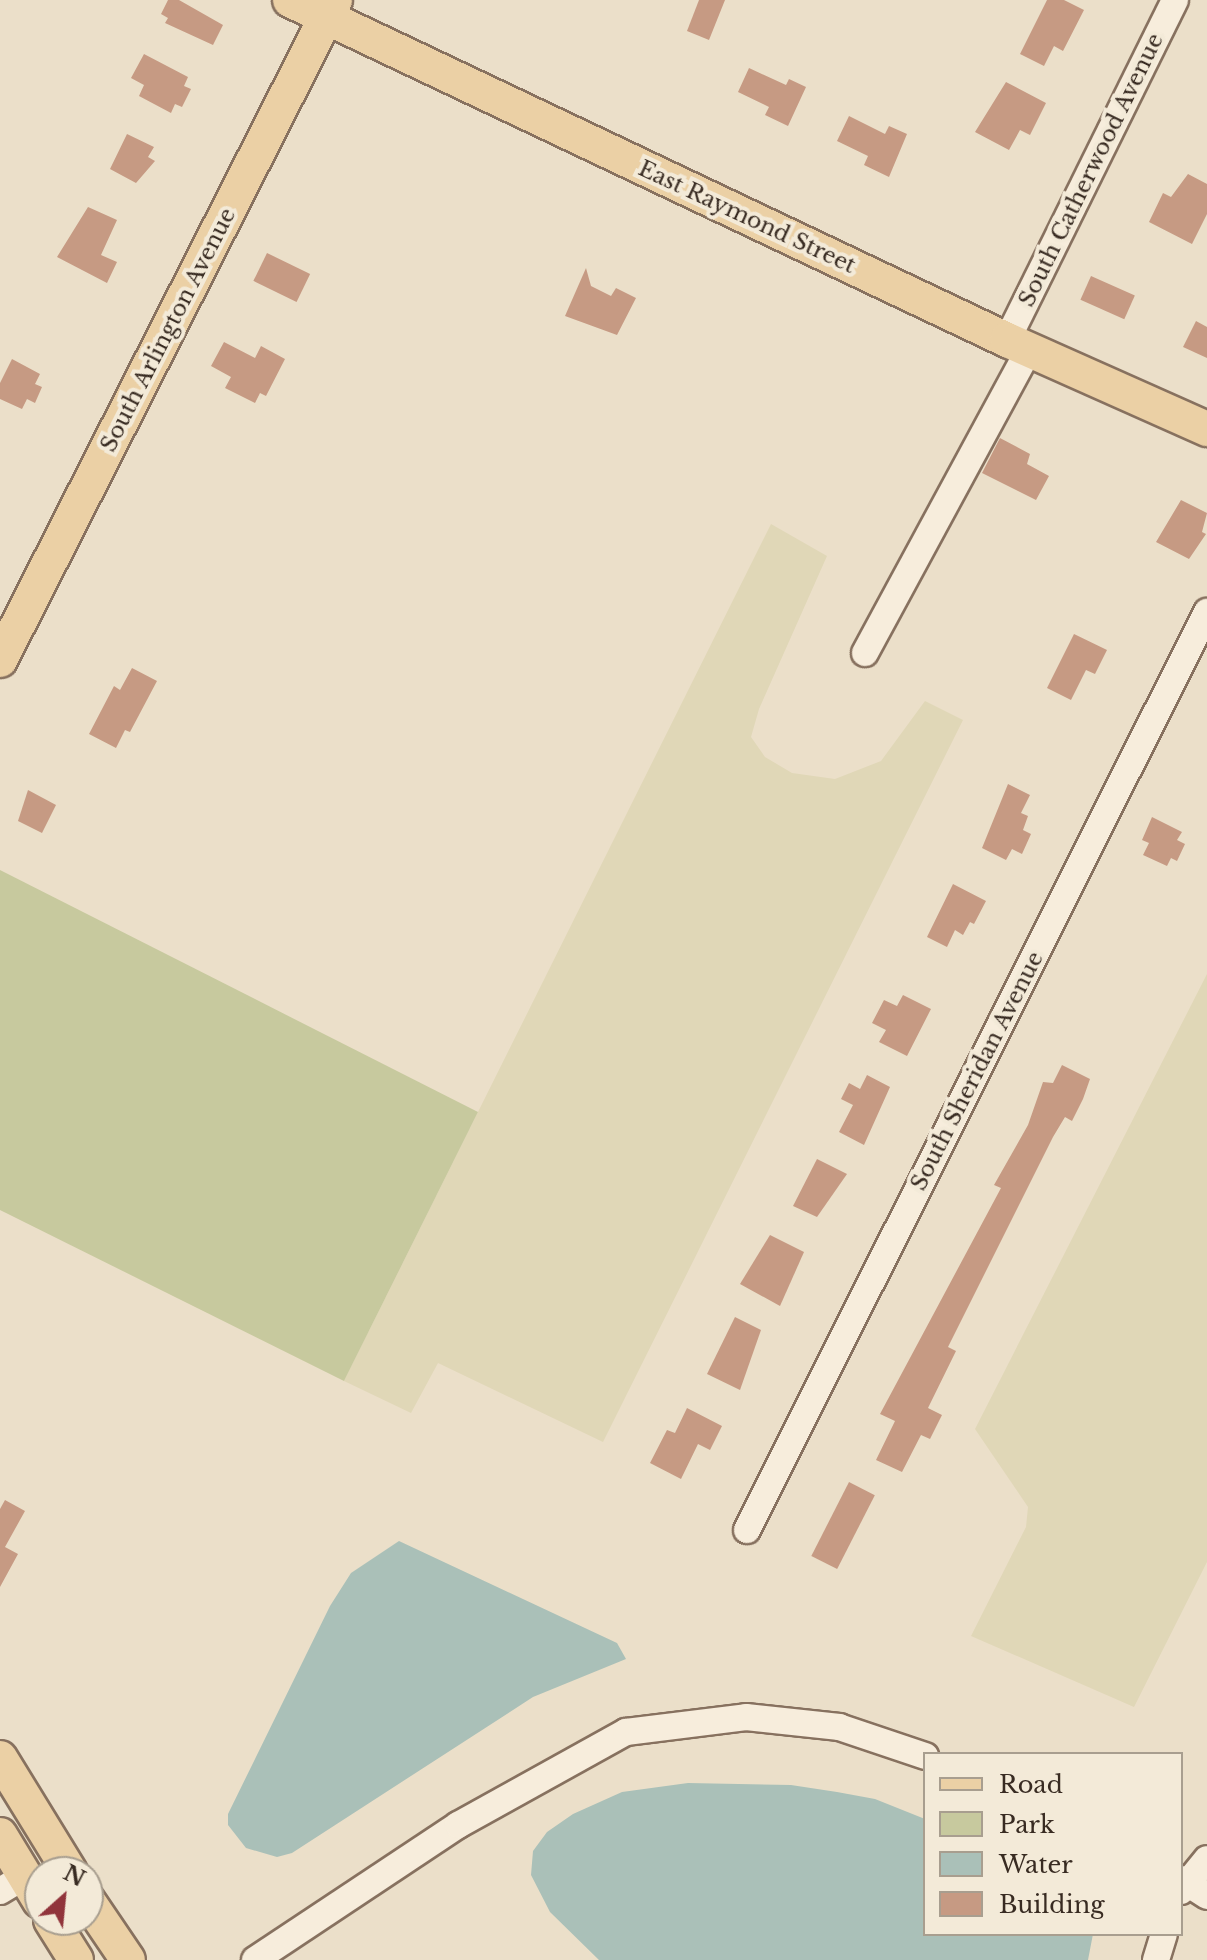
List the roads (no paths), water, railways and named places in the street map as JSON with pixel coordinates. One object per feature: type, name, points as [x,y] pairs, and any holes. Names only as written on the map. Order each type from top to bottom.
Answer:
[{"type":"main road","name":"East Raymond Street","points":[[290,0],[331,8],[1018,345],[1207,429]]},
{"type":"main road","name":"South Arlington Avenue","points":[[0,660],[331,8]]},
{"type":"main road","points":[[0,1758],[60,1856]]},
{"type":"main road","points":[[0,1835],[22,1890]]},
{"type":"main road","points":[[104,1925],[128,1960]]},
{"type":"main road","points":[[61,1936],[76,1960]]},
{"type":"street","name":"South Catherwood Avenue","points":[[865,653],[1018,345],[1175,0]]},
{"type":"street","name":"South Sheridan Avenue","points":[[747,1530],[1207,612]]},
{"type":"street","points":[[255,1960],[458,1825],[626,1732],[746,1717],[839,1727],[923,1755]]},
{"type":"street","points":[[1189,1887],[1207,1859]]},
{"type":"street","points":[[1156,1960],[1163,1936]]},
{"type":"water","points":[[399,1541],[617,1643],[626,1659],[533,1697],[292,1853],[277,1857],[246,1848],[228,1825],[228,1814],[330,1606],[351,1573]]},
{"type":"water","points":[[688,1783],[791,1785],[875,1799],[923,1818],[923,1936],[1093,1936],[1088,1960],[599,1960],[550,1912],[531,1875],[533,1851],[547,1832],[573,1814],[622,1792]]}]
